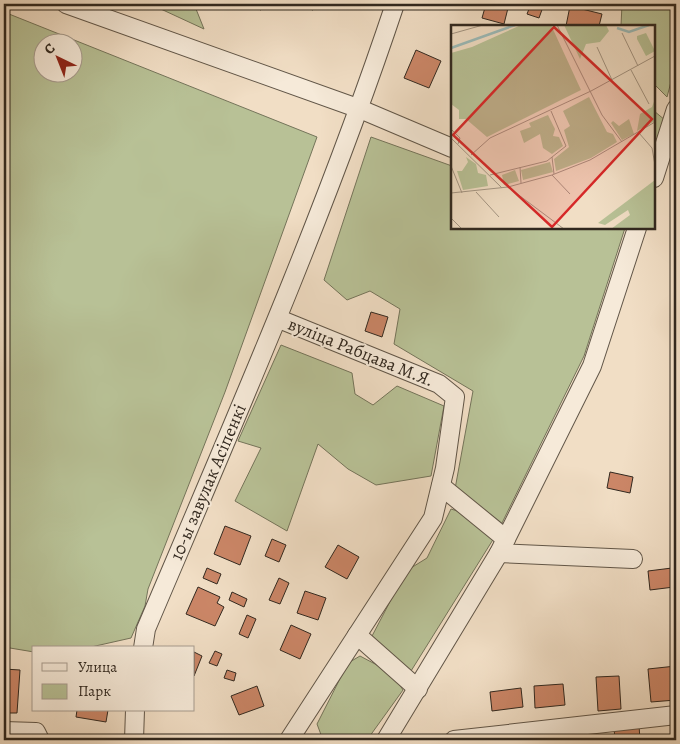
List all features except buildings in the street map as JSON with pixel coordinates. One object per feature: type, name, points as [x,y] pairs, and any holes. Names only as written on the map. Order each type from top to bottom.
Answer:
[{"type":"street","points":[[66,4],[360,109],[451,148]]},
{"type":"street","points":[[360,109],[395,4]]},
{"type":"street","name":"вуліца Рабцава М.Я.","points":[[289,740],[433,518],[455,397],[439,384],[279,318],[360,109]]},
{"type":"street","points":[[655,175],[676,109]]},
{"type":"street","points":[[386,740],[503,546],[592,366],[637,229]]},
{"type":"street","name":"10-ы завулак Асіпенкі","points":[[143,646],[146,629],[279,318]]},
{"type":"street","points":[[440,486],[503,546],[633,559]]},
{"type":"street","points":[[357,635],[418,689]]},
{"type":"street","points":[[134,740],[135,712]]},
{"type":"street","points":[[454,740],[676,715]]},
{"type":"street","points":[[4,731],[36,732],[40,740]]},
{"type":"green space","points":[[150,4],[194,4],[204,29]]},
{"type":"green space","points":[[622,4],[676,4],[676,63],[667,97],[655,85],[655,25],[621,25]]},
{"type":"green space","points":[[4,12],[54,32],[32,32],[32,82],[82,82],[82,43],[317,137],[225,392],[148,589],[145,606],[131,638],[95,646],[32,646],[32,652],[4,647]]},
{"type":"green space","points":[[655,112],[665,120],[655,144]]},
{"type":"green space","points":[[371,137],[451,166],[451,229],[625,229],[584,356],[501,525],[455,489],[473,391],[394,344],[400,309],[370,291],[347,300],[324,280]]},
{"type":"green space","points":[[281,345],[352,373],[355,394],[373,405],[397,386],[444,406],[431,476],[376,485],[348,469],[318,444],[287,531],[235,501],[261,448],[238,441]]},
{"type":"green space","points":[[451,509],[473,516],[494,538],[411,671],[371,638],[406,571],[427,558]]},
{"type":"green space","points":[[360,656],[392,673],[403,690],[367,740],[323,740],[317,724],[348,663]]}]
